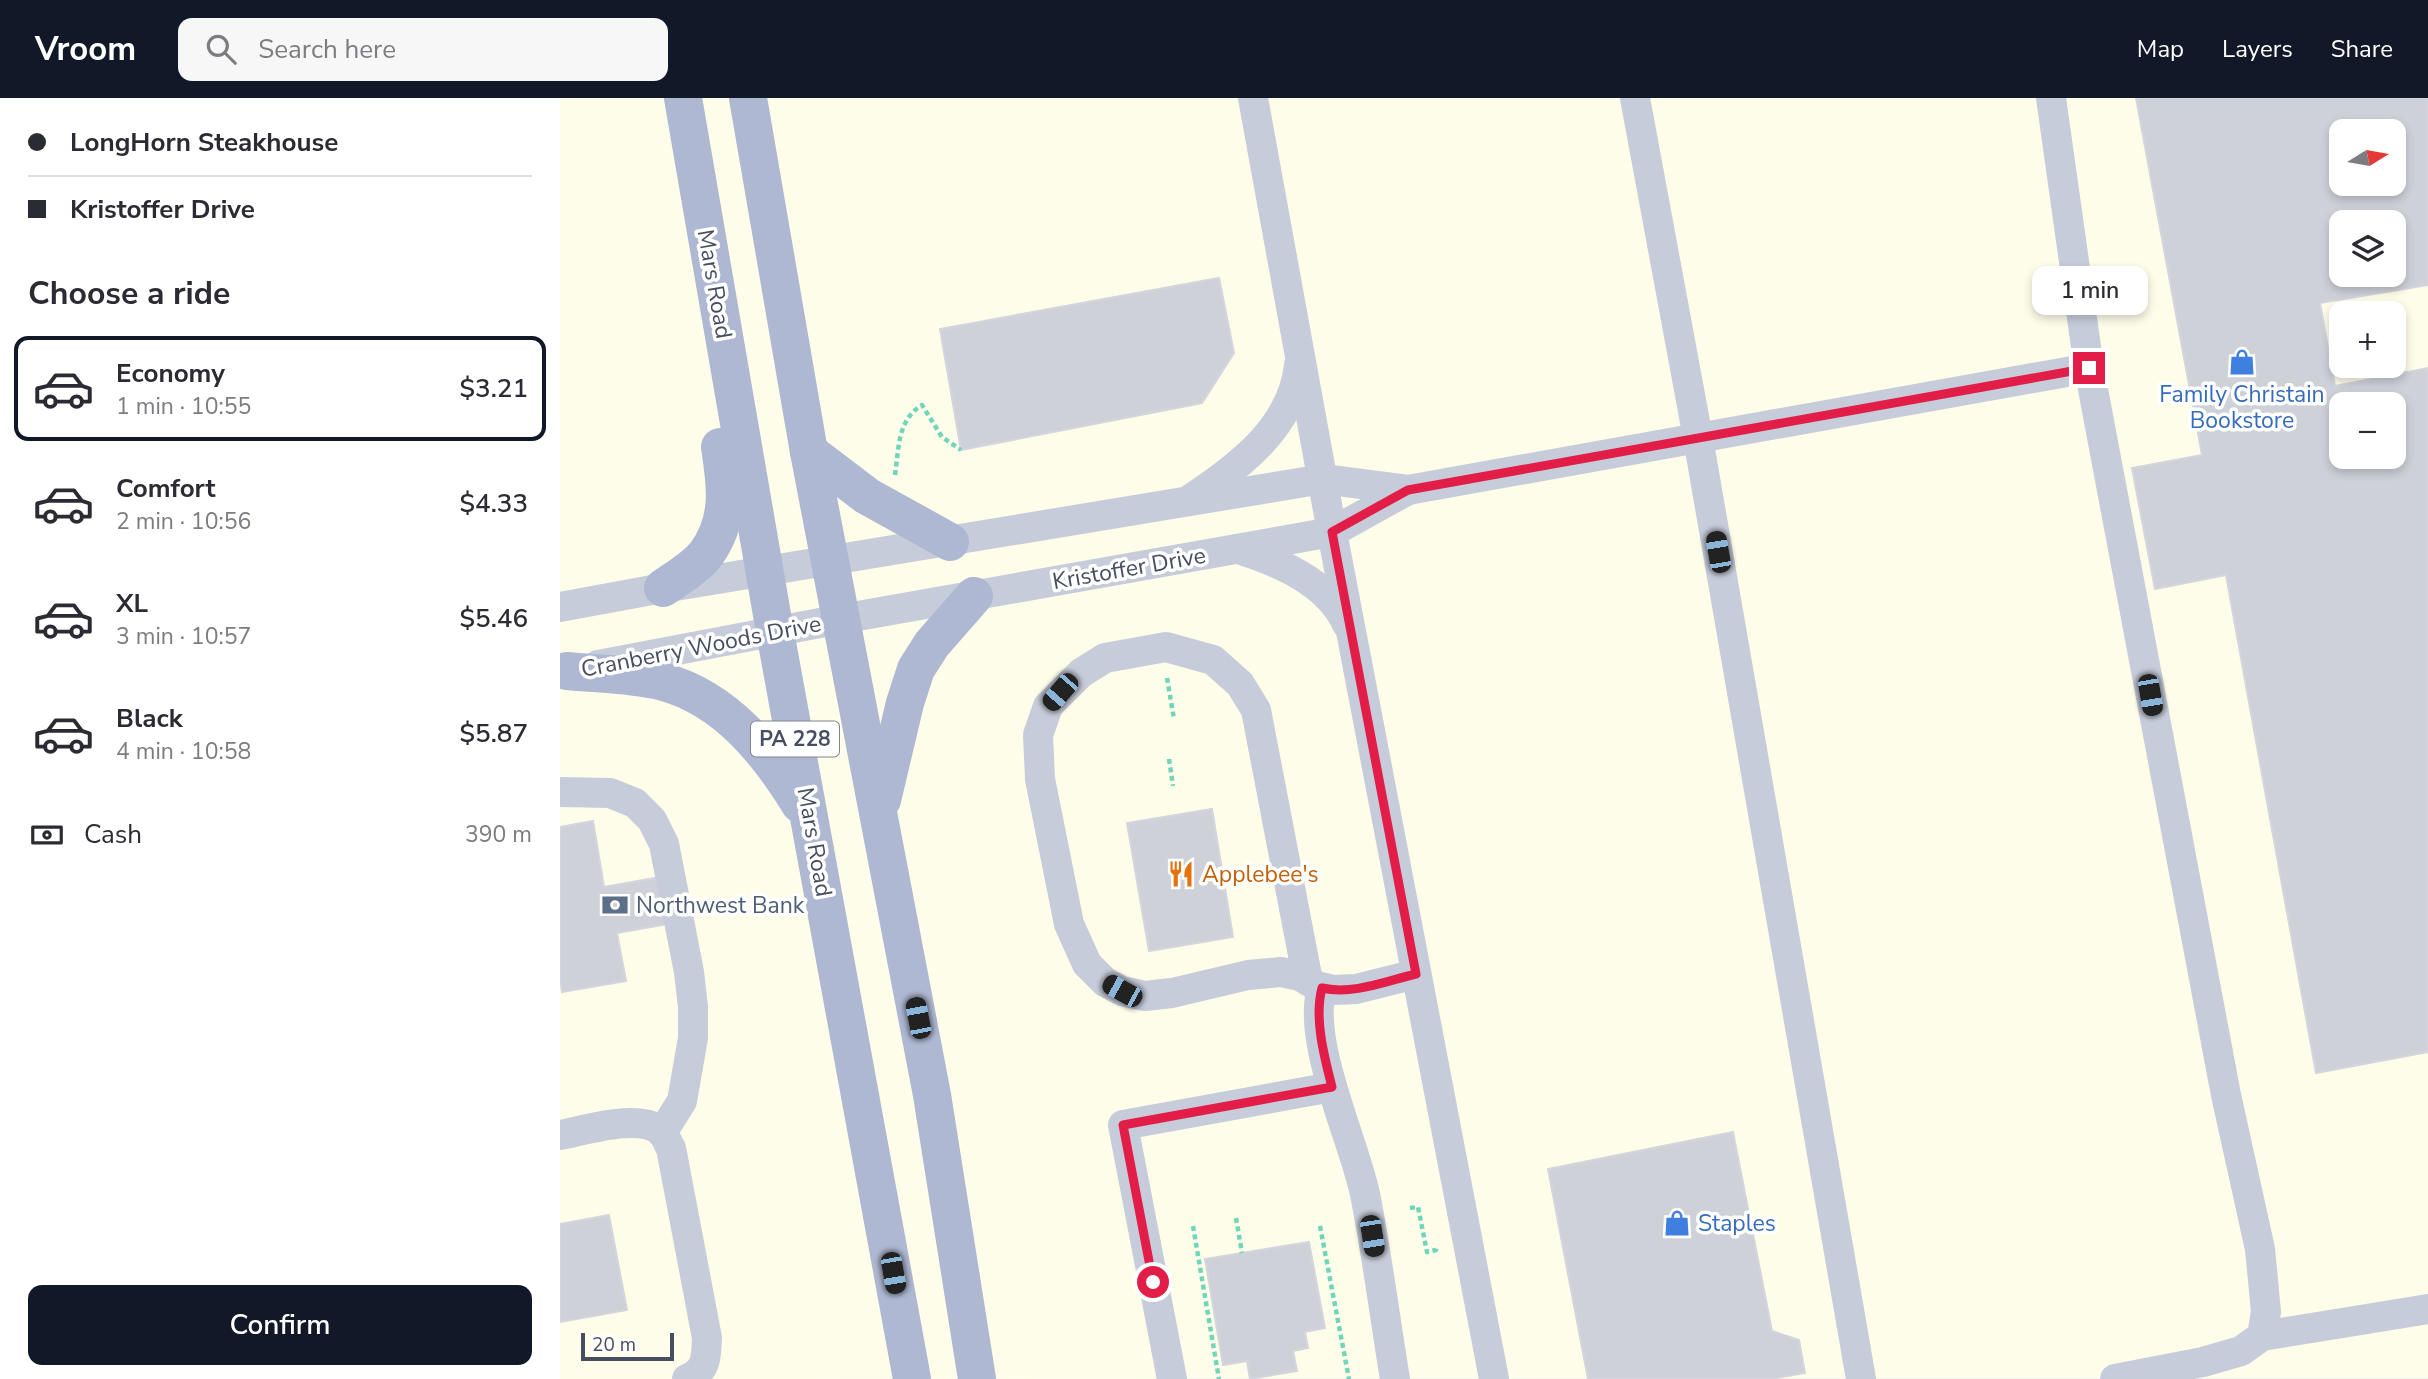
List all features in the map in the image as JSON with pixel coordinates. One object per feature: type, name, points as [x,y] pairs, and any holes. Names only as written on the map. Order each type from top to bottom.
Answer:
[{"type":"main road","points":[[663,588],[706,554],[720,524],[726,486],[692,282],[679,162],[677,98]]},
{"type":"main road","name":"Mars Road","points":[[683,98],[775,632],[912,1379]]},
{"type":"main road","name":"PA 228","points":[[748,98],[809,452],[932,1095],[977,1379]]},
{"type":"main road","points":[[809,452],[867,496],[950,542]]},
{"type":"main road","points":[[878,813],[916,669],[932,644],[974,596]]},
{"type":"main road","points":[[564,672],[664,682],[686,690],[718,709],[762,748],[783,775],[811,821]]},
{"type":"street","points":[[1253,98],[1351,634],[1494,1379]]},
{"type":"street","points":[[1635,98],[1698,438],[1861,1379]]},
{"type":"street","points":[[2051,98],[2089,368],[2224,1087],[2260,1249],[2266,1312],[2262,1336]]},
{"type":"street","points":[[1187,502],[1239,463],[1272,431],[1288,406],[1297,382],[1300,354]]},
{"type":"street","name":"Kristoffer Drive","points":[[831,562],[1323,479],[1408,490],[2089,368]]},
{"type":"street","name":"Kristoffer Drive","points":[[841,619],[1332,532],[1408,490]]},
{"type":"street","points":[[1238,549],[1279,564],[1310,582],[1335,605],[1351,634]]},
{"type":"street","points":[[560,607],[831,562]]},
{"type":"street","name":"Cranberry Woods Drive","points":[[564,672],[841,619]]},
{"type":"street","points":[[1395,1379],[1364,1193],[1332,1087],[1318,1016],[1315,984],[1256,710],[1240,684],[1213,660],[1162,648],[1105,658],[1081,673],[1048,706],[1038,736],[1040,779],[1069,924],[1087,964],[1105,982],[1122,991],[1145,996],[1172,993],[1248,975],[1281,972],[1300,976],[1315,984],[1334,990],[1356,989],[1416,974]]},
{"type":"street","points":[[560,792],[610,793],[635,803],[652,820],[664,844],[689,972],[693,1038],[682,1101],[662,1133]]},
{"type":"street","points":[[1172,1379],[1123,1125],[1332,1087]]},
{"type":"street","points":[[560,1135],[624,1123],[647,1124],[662,1133],[671,1148],[708,1338],[706,1358],[699,1373],[687,1379]]},
{"type":"street","points":[[2115,1379],[2203,1362],[2241,1351],[2262,1336],[2428,1309]]},
{"type":"path","points":[[894,481],[902,426],[911,411],[922,405],[942,437],[961,450]]},
{"type":"path","points":[[1162,648],[1174,719]]},
{"type":"path","points":[[1169,760],[1173,786]]},
{"type":"path","points":[[1410,1208],[1418,1207],[1427,1252],[1436,1250],[1434,1239]]},
{"type":"path","points":[[1236,1218],[1242,1253]]},
{"type":"path","points":[[1193,1226],[1219,1379]]},
{"type":"path","points":[[1320,1226],[1349,1379]]},
{"type":"shaded area","points":[[560,98],[2428,98],[2428,1378],[560,1379]]},
{"type":"building","points":[[2136,98],[2428,98],[2428,285],[2320,303],[2329,353],[2329,378],[2334,378],[2335,386],[2376,378],[2406,378],[2406,372],[2428,368],[2428,1052],[2316,1073],[2226,575],[2155,589],[2132,468],[2202,455]]},
{"type":"building","points":[[1219,278],[1234,353],[1202,403],[961,450],[940,329]]},
{"type":"building","points":[[1212,809],[1233,937],[1149,951],[1127,823]]},
{"type":"building","name":"Northwest Bank","points":[[593,821],[604,887],[666,876],[674,923],[617,933],[626,981],[562,992],[560,827]]},
{"type":"building","points":[[1733,1132],[1772,1331],[1799,1340],[1805,1373],[1771,1379],[1588,1379],[1548,1169]]},
{"type":"building","points":[[609,1215],[627,1310],[560,1322],[560,1224]]},
{"type":"building","points":[[1309,1242],[1325,1328],[1305,1332],[1308,1348],[1293,1351],[1297,1371],[1250,1379],[1247,1361],[1223,1365],[1205,1259]]},
{"type":"place","name":"Family Christain Bookstore","points":[[2242,362]]},
{"type":"place","name":"Applebee's","points":[[1181,874]]},
{"type":"place","name":"Northwest Bank","points":[[615,905]]},
{"type":"place","name":"Staples","points":[[1677,1223]]},
{"type":"route","points":[[1153,1282],[1123,1125],[1332,1087],[1318,1016],[1322,988],[1356,989],[1416,974],[1332,532],[1408,490],[2089,368]]}]
